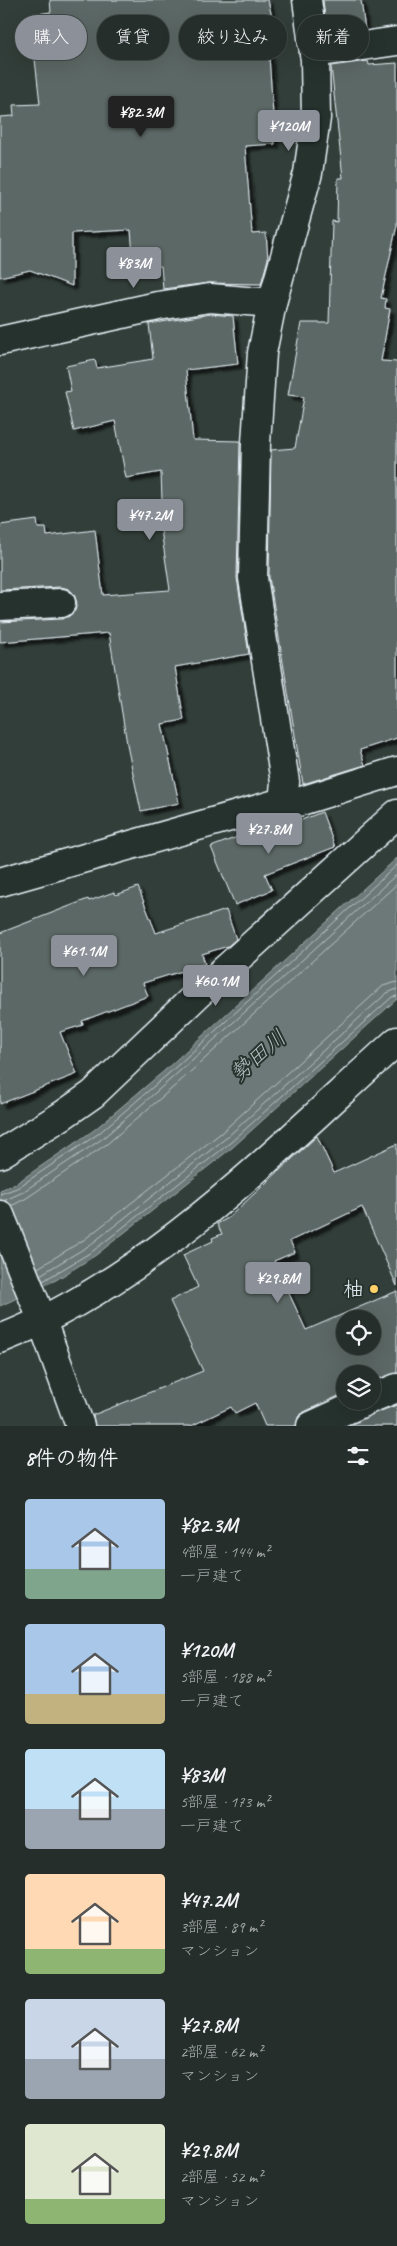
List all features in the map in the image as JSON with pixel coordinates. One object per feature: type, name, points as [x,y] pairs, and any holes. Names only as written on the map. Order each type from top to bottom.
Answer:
[{"type":"street","points":[[307,0],[309,15]]},
{"type":"street","points":[[369,45],[397,41]]},
{"type":"street","points":[[283,802],[285,782],[253,578],[256,443],[262,353],[272,303],[308,173],[316,118],[314,60]]},
{"type":"street","points":[[0,341],[158,306],[210,298],[272,303]]},
{"type":"street","points":[[0,606],[62,603]]},
{"type":"street","points":[[0,882],[283,802],[298,802],[397,771]]},
{"type":"street","points":[[0,1154],[93,1094],[198,994],[397,814]]},
{"type":"street","points":[[0,1339],[40,1314],[151,1255],[204,1214],[397,1041]]},
{"type":"street","points":[[0,1215],[40,1314],[80,1426]]},
{"type":"street","points":[[381,1394],[397,1388]]},
{"type":"street","points":[[310,1426],[346,1410]]},
{"type":"water","name":"勢田川","points":[[397,858],[397,999],[233,1147],[96,1255],[56,1280],[0,1306],[0,1190],[15,1184],[94,1130],[164,1071]]},
{"type":"building","points":[[50,0],[268,0],[271,15],[179,15],[179,60],[269,60],[275,144],[245,146],[252,234],[266,233],[268,259],[261,284],[208,283],[163,289],[161,266],[134,268],[131,230],[72,233],[72,286],[30,270],[0,277],[0,117],[14,116],[13,105],[40,104],[35,60],[87,60],[87,15],[30,15],[51,12]]},
{"type":"building","points":[[323,0],[361,0],[363,15],[325,15]]},
{"type":"building","points":[[368,61],[369,65],[397,63],[397,225],[381,298],[386,299],[385,308],[390,309],[381,361],[397,362],[397,738],[360,750],[365,765],[303,784],[269,577],[271,450],[295,448],[304,397],[288,395],[301,323],[329,323],[332,221],[337,222],[338,178],[343,178],[331,66]]},
{"type":"building","points":[[211,314],[233,316],[238,364],[186,370],[193,440],[240,441],[237,578],[249,654],[175,667],[184,720],[162,724],[179,803],[141,811],[128,750],[109,633],[0,642],[0,622],[62,619],[75,611],[77,603],[74,594],[69,589],[61,587],[0,590],[0,525],[37,520],[38,528],[46,528],[47,536],[95,530],[103,595],[170,590],[161,530],[163,529],[161,472],[126,478],[115,421],[74,431],[65,392],[71,391],[66,366],[95,360],[97,368],[153,359],[149,324]]},
{"type":"building","points":[[322,812],[335,847],[265,874],[272,890],[235,905],[211,847],[248,833],[251,840]]},
{"type":"building","points":[[138,887],[156,933],[226,910],[236,939],[228,946],[202,954],[205,964],[143,983],[148,996],[82,1021],[83,1025],[60,1032],[77,1074],[0,1104],[0,933],[88,899],[89,901],[114,892],[116,895]]},
{"type":"building","points":[[317,1136],[334,1173],[397,1144],[397,1286],[362,1207],[290,1241],[295,1252],[274,1261],[306,1330],[336,1317],[336,1355],[381,1355],[381,1310],[353,1310],[397,1291],[397,1373],[381,1378],[381,1365],[336,1365],[336,1397],[304,1412],[298,1417],[296,1426],[265,1426],[255,1403],[235,1413],[231,1407],[191,1426],[95,1426],[93,1415],[203,1371],[170,1301],[198,1287],[183,1255],[213,1241],[212,1238],[222,1234],[217,1224],[228,1218]]},
{"type":"building","points":[[397,1405],[397,1426],[349,1426],[375,1413]]},
{"type":"place","name":"柚","points":[[374,1289]]}]
